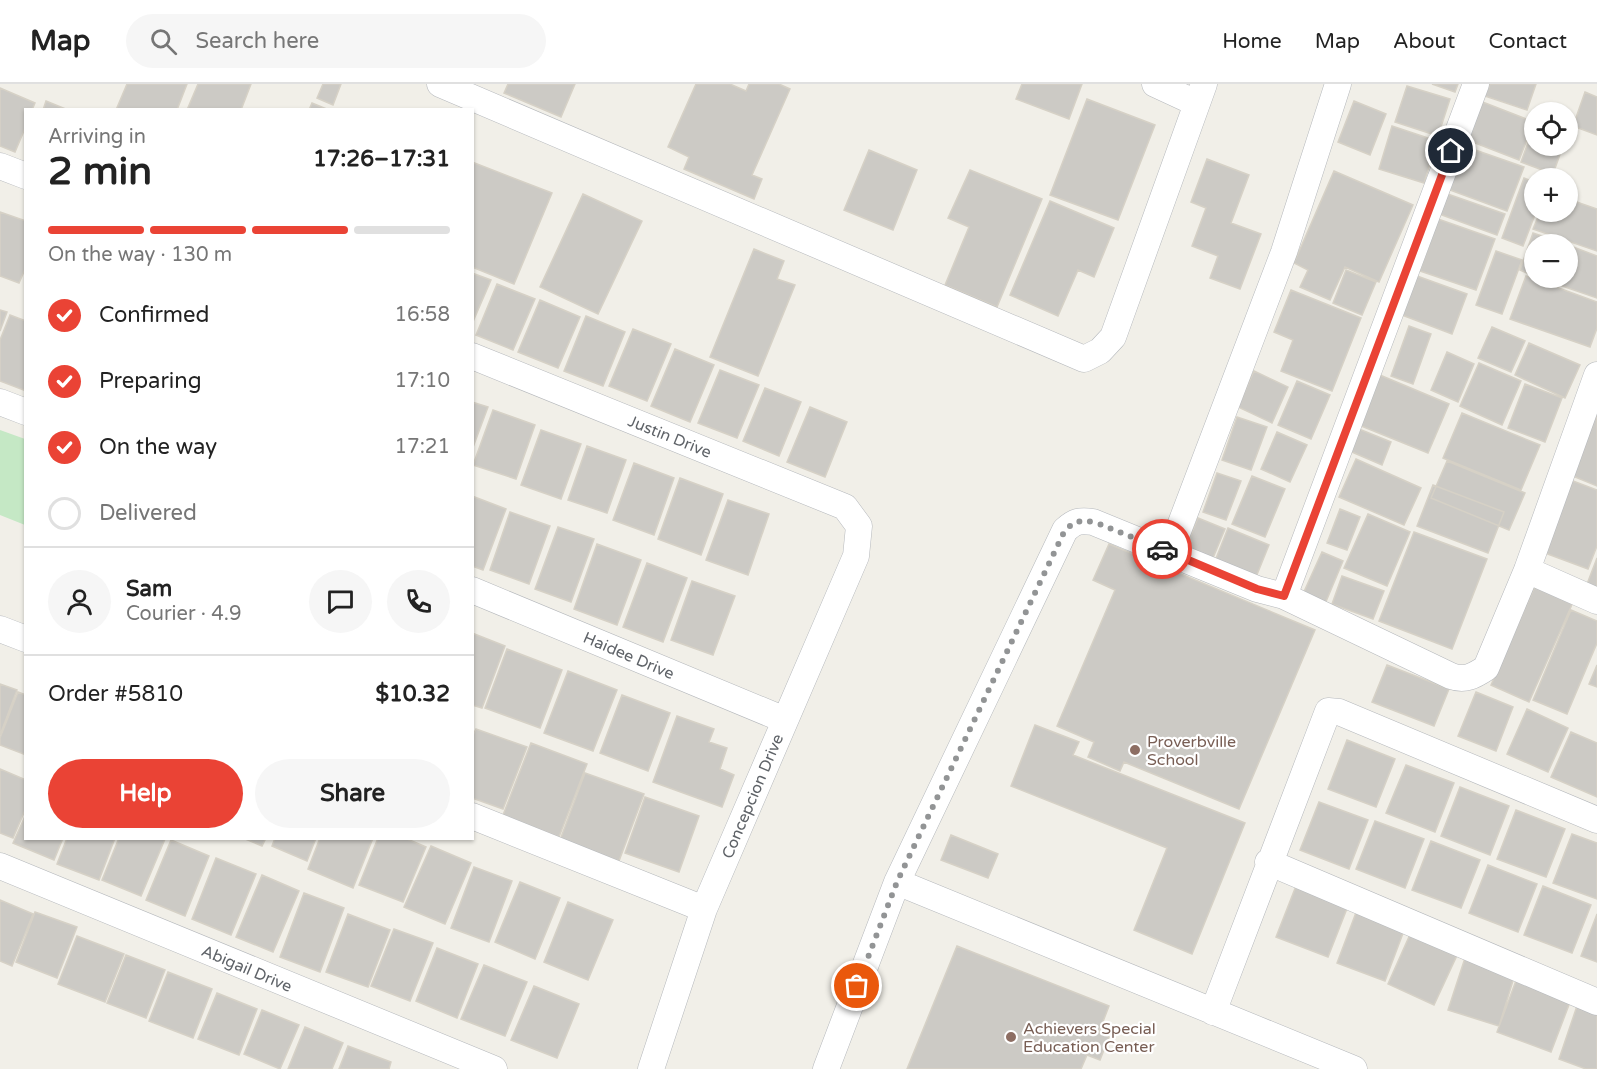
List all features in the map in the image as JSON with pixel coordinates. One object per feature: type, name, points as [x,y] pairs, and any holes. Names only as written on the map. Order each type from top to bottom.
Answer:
[{"type":"street","points":[[440,84],[1084,359],[1101,351],[1113,337],[1200,94],[1155,84]]},
{"type":"street","points":[[1170,552],[1284,252],[1338,84]]},
{"type":"street","points":[[1284,596],[1476,84]]},
{"type":"street","points":[[0,166],[24,175]]},
{"type":"street","name":"Justin Drive","points":[[474,357],[845,507],[859,526]]},
{"type":"street","points":[[826,1069],[897,882],[1058,542],[1074,521],[1094,522],[1257,589],[1284,596],[1458,679],[1472,677],[1486,668],[1527,570],[1597,375]]},
{"type":"street","points":[[0,402],[24,411]]},
{"type":"street","name":"Concepcion Drive","points":[[651,1069],[704,909],[856,556],[859,526]]},
{"type":"street","points":[[1527,570],[1597,601]]},
{"type":"street","name":"Haidee Drive","points":[[474,591],[785,720]]},
{"type":"street","points":[[0,629],[24,638]]},
{"type":"street","points":[[1213,1012],[1268,862],[1328,711],[1339,712],[1597,820]]},
{"type":"street","points":[[474,817],[704,909]]},
{"type":"street","points":[[1268,862],[1597,1002]]},
{"type":"street","name":"Abigail Drive","points":[[0,866],[494,1069]]},
{"type":"street","points":[[897,882],[1354,1069]]},
{"type":"green space","points":[[0,430],[24,439],[24,525],[0,515]]},
{"type":"building","points":[[127,84],[187,84],[178,108],[117,108]]},
{"type":"building","points":[[198,84],[251,84],[242,108],[188,108]]},
{"type":"building","points":[[323,84],[341,84],[333,105],[317,98]]},
{"type":"building","points":[[508,84],[575,84],[561,117],[504,93]]},
{"type":"building","points":[[696,84],[730,84],[746,91],[749,84],[779,84],[790,89],[752,175],[762,179],[754,199],[684,169],[689,157],[668,147]]},
{"type":"building","points":[[1022,84],[1082,84],[1069,119],[1016,99]]},
{"type":"building","points":[[1432,84],[1458,84],[1455,92]]},
{"type":"building","points":[[1490,84],[1536,84],[1530,102],[1524,102],[1524,109],[1485,96]]},
{"type":"building","points":[[1407,86],[1450,99],[1438,136],[1395,122]]},
{"type":"building","points":[[0,88],[35,103],[33,108],[24,108],[24,131],[15,152],[0,146]]},
{"type":"building","points":[[1585,92],[1597,97],[1597,135],[1578,128],[1578,112]]},
{"type":"building","points":[[1087,99],[1155,125],[1118,220],[1050,195]]},
{"type":"building","points":[[46,101],[63,108],[44,108]]},
{"type":"building","points":[[1354,101],[1386,114],[1370,155],[1338,142]]},
{"type":"building","points":[[1480,101],[1524,118],[1524,147],[1519,160],[1465,139]]},
{"type":"building","points":[[312,103],[324,108],[310,108]]},
{"type":"building","points":[[1392,126],[1437,141],[1424,183],[1379,169]]},
{"type":"building","points":[[1458,144],[1524,167],[1507,211],[1442,187]]},
{"type":"building","points":[[869,150],[917,170],[893,230],[844,210]]},
{"type":"building","points":[[1524,154],[1524,156],[1559,156],[1555,168],[1537,168],[1521,162]]},
{"type":"building","points":[[1207,159],[1249,175],[1231,223],[1261,234],[1240,289],[1210,278],[1218,256],[1192,246],[1206,208],[1191,202]]},
{"type":"building","points":[[474,163],[552,193],[514,284],[474,268]]},
{"type":"building","points":[[970,170],[1042,199],[997,307],[945,285],[969,227],[948,218]]},
{"type":"building","points":[[1334,171],[1413,205],[1379,282],[1345,267],[1330,300],[1300,287],[1308,270],[1294,263]]},
{"type":"building","points":[[1524,178],[1524,222],[1532,222],[1528,234],[1524,234],[1523,246],[1502,238]]},
{"type":"building","points":[[1439,191],[1505,214],[1497,235],[1431,211]]},
{"type":"building","points":[[583,194],[642,221],[598,314],[540,287]]},
{"type":"building","points":[[1050,201],[1114,228],[1094,277],[1078,270],[1058,316],[1010,295]]},
{"type":"building","points":[[1578,202],[1597,209],[1597,251],[1578,244],[1578,234],[1548,234],[1533,229],[1536,222],[1578,222]]},
{"type":"building","points":[[0,212],[24,220],[24,272],[19,283],[0,276]]},
{"type":"building","points":[[1438,219],[1495,239],[1476,290],[1420,271]]},
{"type":"building","points":[[754,249],[784,261],[777,279],[795,285],[758,376],[710,357]]},
{"type":"building","points":[[1578,249],[1597,256],[1597,298],[1568,288],[1578,288]]},
{"type":"building","points":[[1496,251],[1522,260],[1502,314],[1476,305]]},
{"type":"building","points":[[1524,259],[1524,272],[1520,270]]},
{"type":"building","points":[[1346,270],[1376,282],[1362,315],[1333,303]]},
{"type":"building","points":[[474,274],[491,280],[474,319]]},
{"type":"building","points":[[1417,276],[1467,294],[1452,334],[1402,315]]},
{"type":"building","points":[[1524,281],[1524,288],[1559,288],[1597,302],[1597,328],[1590,347],[1510,319]]},
{"type":"building","points":[[497,284],[535,299],[513,350],[476,335]]},
{"type":"building","points":[[1291,290],[1361,318],[1332,391],[1281,371],[1293,340],[1274,332]]},
{"type":"building","points":[[540,300],[580,317],[558,368],[518,352]]},
{"type":"building","points":[[0,310],[7,312],[0,331]]},
{"type":"building","points":[[10,315],[24,320],[24,390],[0,381],[0,340]]},
{"type":"building","points":[[586,316],[625,332],[603,386],[564,371]]},
{"type":"building","points":[[1409,326],[1431,334],[1413,384],[1391,376]]},
{"type":"building","points":[[1492,327],[1525,341],[1511,372],[1478,358]]},
{"type":"building","points":[[633,329],[671,344],[647,401],[609,386]]},
{"type":"building","points":[[1529,343],[1580,365],[1565,398],[1515,375]]},
{"type":"building","points":[[675,349],[714,365],[690,422],[651,406]]},
{"type":"building","points":[[1447,352],[1474,364],[1458,402],[1431,390]]},
{"type":"building","points":[[1479,363],[1521,381],[1502,425],[1460,406]]},
{"type":"building","points":[[720,370],[759,385],[737,438],[698,423]]},
{"type":"building","points":[[1254,371],[1288,387],[1272,423],[1238,407]]},
{"type":"building","points":[[1375,373],[1449,404],[1428,453],[1354,423]]},
{"type":"building","points":[[1297,381],[1330,395],[1311,439],[1278,425]]},
{"type":"building","points":[[1525,384],[1562,398],[1545,442],[1508,428]]},
{"type":"building","points":[[765,388],[801,402],[779,456],[743,441]]},
{"type":"building","points":[[1597,399],[1597,486],[1568,474]]},
{"type":"building","points":[[474,403],[488,407],[474,445]]},
{"type":"building","points":[[810,407],[847,422],[825,477],[787,462]]},
{"type":"building","points":[[493,410],[535,425],[516,479],[474,465]]},
{"type":"building","points":[[1462,413],[1540,445],[1521,490],[1443,458]]},
{"type":"building","points":[[1237,417],[1267,427],[1251,470],[1222,460]]},
{"type":"building","points":[[1354,427],[1391,442],[1382,465],[1345,449]]},
{"type":"building","points":[[541,430],[581,444],[561,499],[521,485]]},
{"type":"building","points":[[1277,432],[1307,445],[1290,482],[1261,469]]},
{"type":"building","points":[[587,446],[626,460],[607,513],[568,500]]},
{"type":"building","points":[[1356,459],[1421,488],[1404,525],[1339,497]]},
{"type":"building","points":[[1447,461],[1525,493],[1509,530],[1431,498]]},
{"type":"building","points":[[634,463],[674,478],[654,535],[613,520]]},
{"type":"building","points":[[1217,473],[1241,481],[1226,520],[1203,512]]},
{"type":"building","points":[[1252,476],[1285,489],[1265,537],[1232,524]]},
{"type":"building","points":[[680,478],[723,494],[701,555],[658,539]]},
{"type":"building","points":[[1565,478],[1597,490],[1597,546],[1588,569],[1537,550]]},
{"type":"building","points":[[1433,485],[1504,512],[1488,553],[1417,526]]},
{"type":"building","points":[[474,497],[506,509],[483,570],[474,567]]},
{"type":"building","points":[[728,500],[769,514],[748,575],[706,560]]},
{"type":"building","points":[[1340,509],[1360,517],[1347,550],[1327,543]]},
{"type":"building","points":[[510,512],[550,526],[529,584],[490,570]]},
{"type":"building","points":[[1368,514],[1410,532],[1387,586],[1344,568]]},
{"type":"building","points":[[1198,518],[1225,529],[1213,558],[1186,547]]},
{"type":"building","points":[[558,527],[594,539],[571,602],[535,589]]},
{"type":"building","points":[[1228,528],[1269,545],[1256,577],[1215,561]]},
{"type":"building","points":[[1414,532],[1487,559],[1452,649],[1379,621]]},
{"type":"building","points":[[597,544],[641,560],[617,625],[574,609]]},
{"type":"building","points":[[1109,544],[1315,630],[1239,809],[1124,762],[1120,771],[1088,757],[1094,742],[1057,726],[1115,590],[1093,580]]},
{"type":"building","points":[[1322,552],[1343,561],[1325,604],[1303,594]]},
{"type":"building","points":[[1597,558],[1597,588],[1587,584]]},
{"type":"building","points":[[647,563],[687,578],[663,642],[623,627]]},
{"type":"building","points":[[1342,576],[1384,591],[1373,619],[1332,604]]},
{"type":"building","points":[[692,581],[735,596],[713,655],[671,640]]},
{"type":"building","points":[[1536,584],[1574,600],[1529,702],[1491,685]]},
{"type":"building","points":[[1571,610],[1597,621],[1597,643],[1567,714],[1533,700]]},
{"type":"building","points":[[474,634],[505,646],[482,708],[474,706]]},
{"type":"building","points":[[507,649],[562,670],[540,728],[485,708]]},
{"type":"building","points":[[1387,665],[1449,689],[1434,726],[1372,702]]},
{"type":"building","points":[[1597,665],[1597,687],[1589,684]]},
{"type":"building","points":[[568,671],[617,690],[593,751],[544,733]]},
{"type":"building","points":[[0,684],[17,690],[0,735]]},
{"type":"building","points":[[18,692],[24,694],[24,754],[0,745],[0,738]]},
{"type":"building","points":[[1476,692],[1513,707],[1496,751],[1458,736]]},
{"type":"building","points":[[622,695],[670,713],[648,771],[600,753]]},
{"type":"building","points":[[1527,709],[1568,728],[1548,772],[1507,754]]},
{"type":"building","points":[[677,716],[714,729],[709,742],[727,748],[720,769],[734,775],[722,807],[653,782]]},
{"type":"building","points":[[1035,725],[1079,742],[1073,755],[1245,823],[1192,954],[1134,930],[1167,848],[1011,786]]},
{"type":"building","points":[[476,729],[527,747],[503,809],[474,799],[474,733]]},
{"type":"building","points":[[1571,732],[1597,743],[1597,797],[1551,777]]},
{"type":"building","points":[[1347,740],[1395,759],[1376,807],[1328,789]]},
{"type":"building","points":[[531,743],[587,764],[559,837],[503,815]]},
{"type":"building","points":[[1406,765],[1454,783],[1435,832],[1386,813]]},
{"type":"building","points":[[0,769],[24,779],[24,813],[13,838],[0,833]]},
{"type":"building","points":[[585,773],[644,794],[619,861],[560,840]]},
{"type":"building","points":[[1460,787],[1509,806],[1490,855],[1441,836]]},
{"type":"building","points":[[645,797],[699,816],[679,872],[625,853]]},
{"type":"building","points":[[1319,802],[1368,820],[1349,869],[1300,850]]},
{"type":"building","points":[[1516,810],[1565,829],[1546,877],[1497,859]]},
{"type":"building","points":[[24,818],[24,840],[62,840],[54,860],[13,843]]},
{"type":"building","points":[[1375,821],[1424,839],[1405,888],[1356,869]]},
{"type":"building","points":[[1572,834],[1597,843],[1597,899],[1553,883]]},
{"type":"building","points":[[951,835],[998,854],[988,878],[941,860]]},
{"type":"building","points":[[66,840],[114,840],[99,880],[57,864]]},
{"type":"building","points":[[118,840],[165,840],[141,896],[102,880]]},
{"type":"building","points":[[171,840],[209,856],[185,916],[146,900]]},
{"type":"building","points":[[248,840],[265,840],[262,846]]},
{"type":"building","points":[[274,840],[315,840],[307,861],[272,846]]},
{"type":"building","points":[[319,840],[372,840],[353,888],[308,869]]},
{"type":"building","points":[[377,840],[410,840],[426,847],[403,902],[359,885]]},
{"type":"building","points":[[1431,841],[1480,860],[1461,908],[1412,890]]},
{"type":"building","points":[[431,846],[471,863],[445,924],[404,907]]},
{"type":"building","points":[[216,858],[256,874],[231,935],[192,919]]},
{"type":"building","points":[[1488,865],[1537,884],[1518,932],[1469,913]]},
{"type":"building","points":[[474,867],[512,881],[489,942],[451,928]]},
{"type":"building","points":[[262,875],[299,891],[273,952],[236,937]]},
{"type":"building","points":[[520,882],[560,898],[535,959],[495,942]]},
{"type":"building","points":[[1296,886],[1348,906],[1328,957],[1276,937]]},
{"type":"building","points":[[1543,886],[1591,905],[1572,953],[1524,935]]},
{"type":"building","points":[[304,893],[344,908],[320,972],[280,957]]},
{"type":"building","points":[[0,900],[33,914],[12,966],[0,961]]},
{"type":"building","points":[[568,902],[613,920],[588,980],[544,962]]},
{"type":"building","points":[[1357,910],[1405,928],[1385,981],[1337,963]]},
{"type":"building","points":[[35,912],[77,927],[57,978],[16,962]]},
{"type":"building","points":[[348,914],[390,930],[368,987],[326,972]]},
{"type":"building","points":[[1597,914],[1597,962],[1581,956]]},
{"type":"building","points":[[394,929],[433,943],[410,1001],[371,986]]},
{"type":"building","points":[[1412,930],[1459,951],[1434,1005],[1388,984]]},
{"type":"building","points":[[77,936],[124,954],[105,1002],[58,984]]},
{"type":"building","points":[[957,946],[1109,1006],[1099,1032],[1109,1037],[1100,1060],[1087,1055],[1081,1069],[907,1069]]},
{"type":"building","points":[[437,948],[478,964],[457,1018],[416,1001]]},
{"type":"building","points":[[126,955],[165,970],[146,1018],[107,1003]]},
{"type":"building","points":[[1466,955],[1516,971],[1499,1026],[1448,1010]]},
{"type":"building","points":[[484,965],[527,982],[505,1036],[461,1019]]},
{"type":"building","points":[[168,972],[212,989],[193,1038],[149,1021]]},
{"type":"building","points":[[1517,978],[1572,997],[1551,1052],[1497,1032]]},
{"type":"building","points":[[534,986],[579,1004],[557,1058],[511,1040]]},
{"type":"building","points":[[217,993],[257,1009],[239,1055],[198,1039]]},
{"type":"building","points":[[1578,1003],[1597,1009],[1597,1069],[1586,1069],[1559,1059]]},
{"type":"building","points":[[262,1010],[299,1025],[280,1069],[244,1054]]},
{"type":"building","points":[[305,1027],[343,1043],[332,1069],[288,1069]]},
{"type":"building","points":[[348,1046],[391,1062],[389,1069],[339,1069]]},
{"type":"way so far","points":[[857,986],[897,882],[1065,530],[1074,521],[1094,522],[1162,549]]},
{"type":"place","name":"Proverbville School","points":[[1135,750]]},
{"type":"place","name":"Achievers Special Education Center","points":[[1011,1037]]},
{"type":"route","points":[[1162,549],[1257,589],[1284,596],[1451,151]]}]
